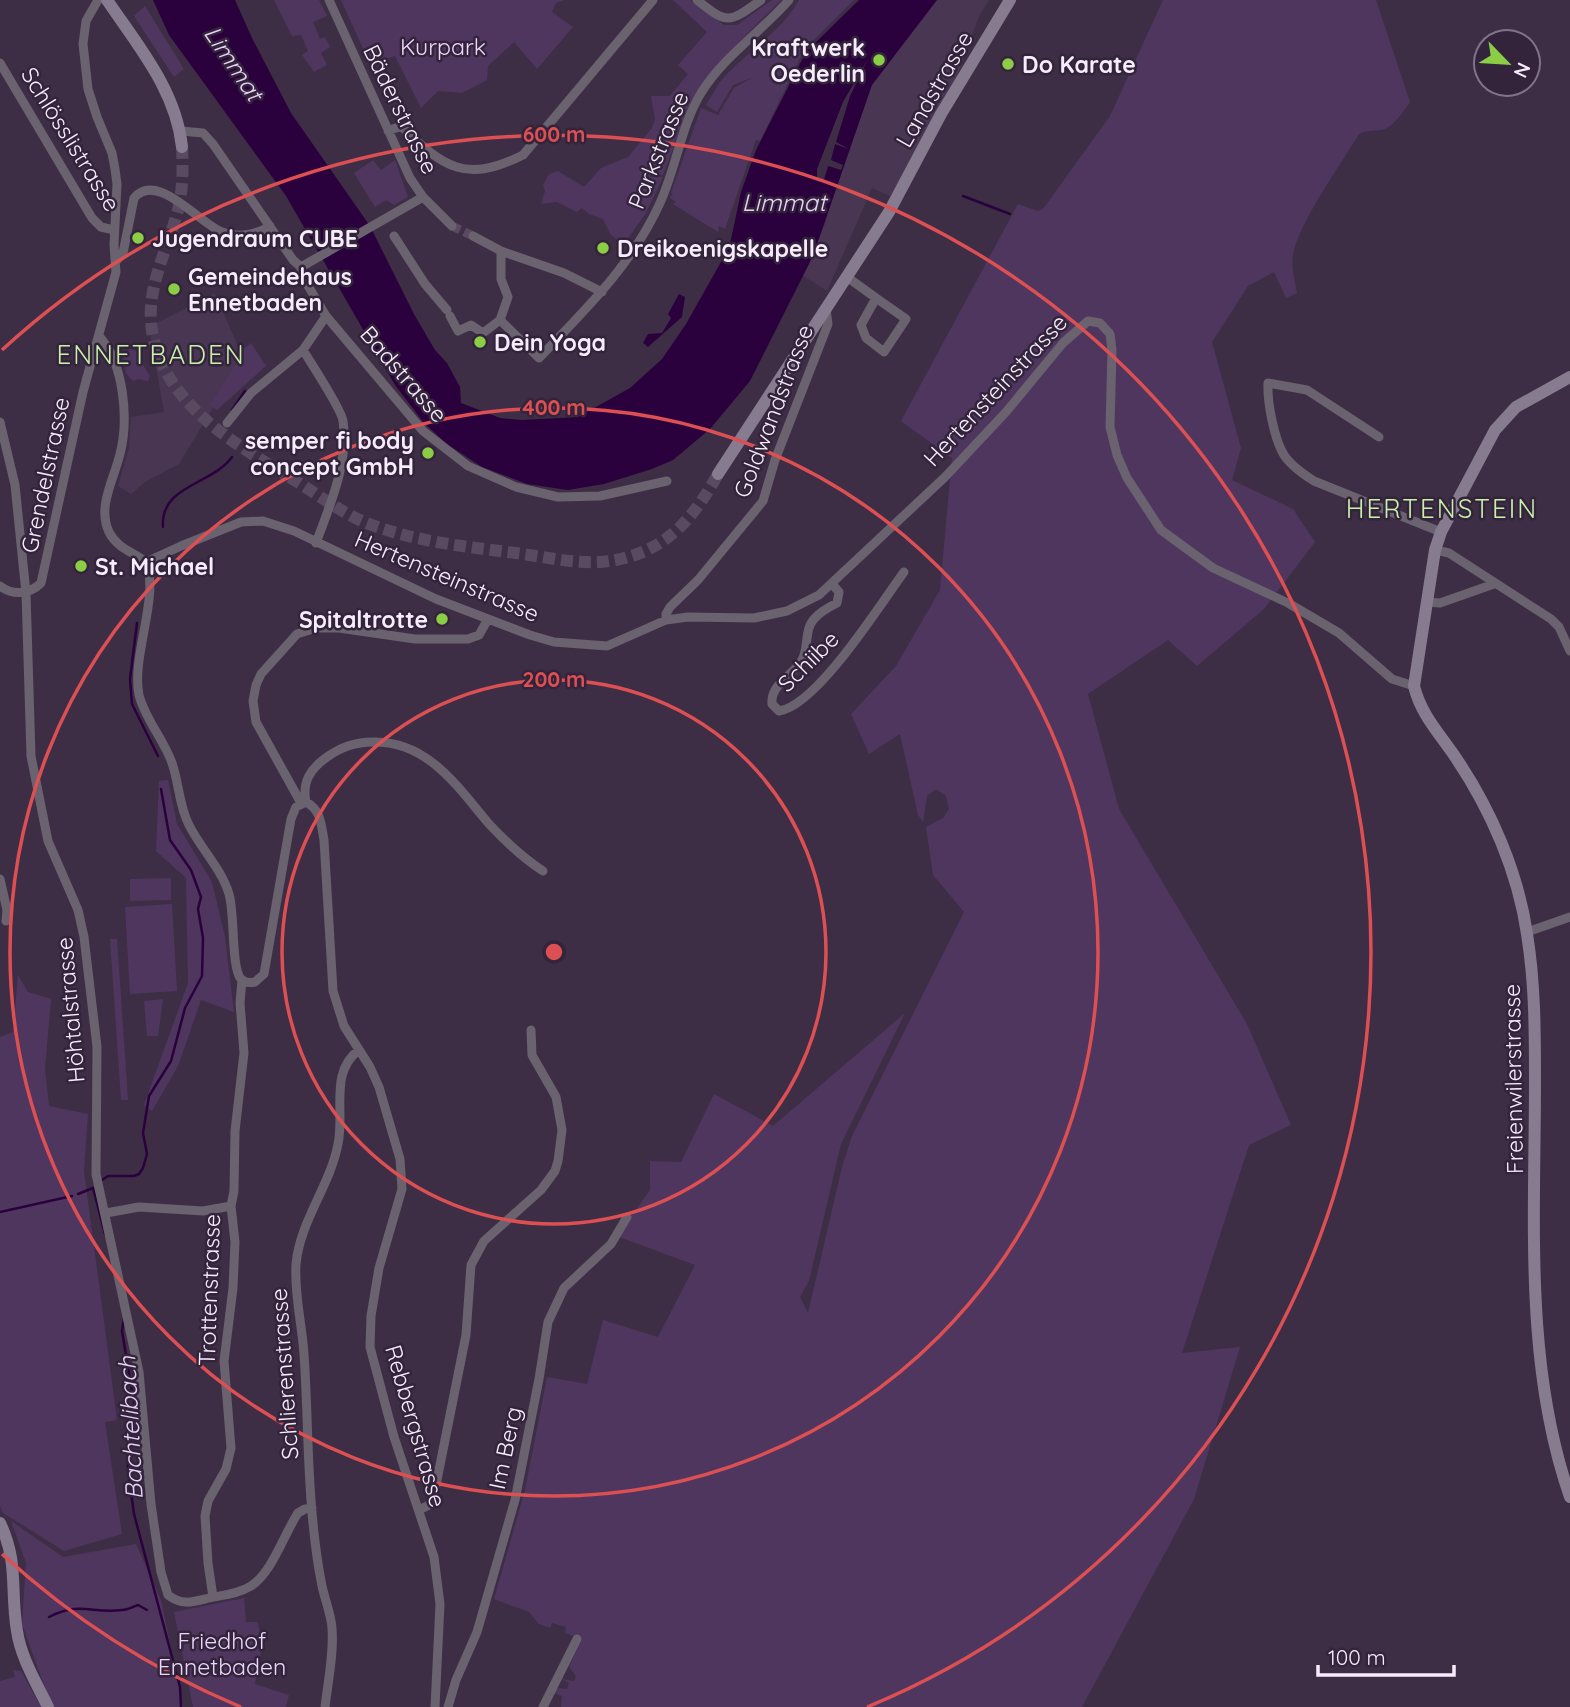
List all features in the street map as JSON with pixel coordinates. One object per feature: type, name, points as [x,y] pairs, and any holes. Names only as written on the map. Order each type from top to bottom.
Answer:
[{"type":"street","points":[[98,0],[86,21],[84,70],[115,169],[117,184],[114,230],[117,260]]},
{"type":"street","points":[[107,0],[161,79],[175,109],[183,147]]},
{"type":"street","name":"Bäderstrasse","points":[[328,0],[410,177],[423,197],[452,226]]},
{"type":"street","points":[[388,131],[401,126],[435,157],[455,168],[469,171],[493,167],[523,155],[653,0]]},
{"type":"street","points":[[697,0],[727,19],[734,18],[761,0]]},
{"type":"street","name":"Parkstrasse","points":[[500,320],[539,358],[615,278],[654,215],[701,93],[726,62],[789,0]]},
{"type":"street","name":"Landstrasse","points":[[847,277],[896,199],[941,114],[1010,0]]},
{"type":"street","name":"Schlösslistrasse","points":[[0,63],[93,218],[101,226],[114,230]]},
{"type":"street","name":"Badstrasse","points":[[181,131],[203,133],[213,144],[293,260],[301,267],[301,274],[326,316],[423,431],[468,466],[487,476],[558,497],[600,496],[667,481]]},
{"type":"street","name":"Grendelstrasse","points":[[26,593],[41,583],[83,392],[117,260],[123,253],[134,198],[151,188],[223,233],[254,234],[270,226]]},
{"type":"street","points":[[301,267],[423,197]]},
{"type":"street","points":[[394,236],[458,331],[471,325],[484,333],[500,320],[508,297],[501,279],[501,251]]},
{"type":"street","points":[[473,236],[501,251],[556,270],[602,292]]},
{"type":"street","points":[[720,470],[847,277],[906,319],[884,352],[866,338],[862,325],[876,298]]},
{"type":"street","name":"Goldwandstrasse","points":[[666,620],[670,607],[698,580],[763,501],[775,460],[828,324],[827,309]]},
{"type":"street","points":[[227,423],[251,393],[303,349],[326,316]]},
{"type":"street","name":"Hertensteinstrasse","points":[[146,562],[241,522],[270,522],[398,583],[544,640],[600,647],[613,644],[666,620],[688,617],[768,616],[803,605],[832,584],[957,465],[1006,412],[1063,343],[1088,321],[1100,323],[1110,334],[1110,427],[1117,454],[1127,478],[1161,530],[1213,568],[1287,603],[1339,633],[1392,679],[1414,686]]},
{"type":"street","points":[[99,336],[111,351],[125,422],[119,458],[105,508],[106,525],[120,546],[146,562]]},
{"type":"street","points":[[303,349],[343,419],[341,466],[316,542]]},
{"type":"street","points":[[1414,686],[1441,532],[1495,430],[1516,407],[1570,377]]},
{"type":"street","points":[[1379,437],[1307,390],[1268,383],[1268,397],[1279,444],[1290,463],[1314,481],[1441,532]]},
{"type":"street","name":"Höhtalstrasse","points":[[0,422],[15,485],[26,593],[31,756],[48,841],[78,910],[83,937],[97,1047],[96,1174],[139,1372],[151,1504],[161,1572],[170,1597],[183,1603],[213,1597]]},
{"type":"street","points":[[1436,550],[1449,553],[1551,619],[1559,626],[1570,651]]},
{"type":"street","name":"Trottenstrasse","points":[[146,562],[150,580],[139,669],[140,698],[171,761],[187,822],[219,872],[229,894],[236,962],[242,980],[240,1003],[244,1053],[235,1131],[232,1206],[235,1230],[234,1277],[224,1361],[231,1448],[226,1469],[208,1501],[205,1516],[213,1597]]},
{"type":"street","name":"Schiibe","points":[[832,584],[839,592],[836,603],[814,619],[808,632],[803,659],[773,694],[772,704],[779,711],[795,704],[812,690],[850,648],[904,572]]},
{"type":"street","points":[[1427,602],[1440,603],[1494,584]]},
{"type":"street","points":[[0,586],[5,590],[26,593]]},
{"type":"street","name":"Rebbergstrasse","points":[[435,1707],[440,1604],[435,1557],[394,1437],[370,1347],[371,1316],[379,1268],[398,1208],[402,1180],[400,1159],[389,1116],[374,1077],[344,1026],[332,991],[324,840],[320,816],[314,807],[303,803],[256,722],[253,702],[261,674],[297,634],[316,628],[339,628],[415,639],[468,639],[479,635],[488,619]]},
{"type":"street","name":"Freienwilerstrasse","points":[[1414,686],[1417,701],[1456,758],[1486,810],[1513,872],[1527,932],[1535,1017],[1536,1294],[1539,1350],[1545,1403],[1570,1497]]},
{"type":"street","points":[[242,980],[252,983],[261,979],[264,974],[291,820],[303,803],[306,780],[314,768],[334,752],[362,741],[397,744],[421,753],[439,766],[492,827],[528,861],[543,871]]},
{"type":"street","points":[[0,879],[7,911],[6,921]]},
{"type":"street","points":[[1527,932],[1570,917]]},
{"type":"street","points":[[419,1510],[433,1500],[436,1486],[467,1335],[471,1265],[484,1241],[541,1190],[555,1171],[558,1160],[562,1130],[556,1097],[533,1055],[531,1030]]},
{"type":"street","name":"Schlierenstrasse","points":[[325,1707],[332,1625],[322,1587],[312,1508],[304,1351],[296,1261],[305,1228],[324,1190],[335,1158],[341,1122],[340,1082],[343,1068],[359,1050]]},
{"type":"street","points":[[106,1213],[139,1207],[203,1211],[232,1206]]},
{"type":"street","name":"Im Berg","points":[[448,1707],[456,1680],[477,1632],[519,1485],[548,1322],[564,1289],[611,1244],[627,1217]]},
{"type":"street","points":[[213,1597],[237,1592],[257,1581],[298,1513],[312,1508]]},
{"type":"street","points":[[0,1522],[13,1561],[15,1617],[20,1647],[48,1707]]},
{"type":"street","points":[[544,1707],[577,1639]]},
{"type":"shaded area","points":[[933,0],[989,0],[979,16],[958,74],[917,152],[890,196],[872,188],[827,291],[802,275],[825,224],[832,196],[840,95]]},
{"type":"shaded area","points":[[215,293],[243,358],[179,464],[145,482],[131,494],[118,486],[129,448],[131,417],[164,412],[149,327]]},
{"type":"green space","points":[[274,0],[319,0],[327,16],[313,22],[320,39],[325,37],[330,47],[321,53],[327,65],[314,72],[302,55],[308,51],[301,35],[292,36]]},
{"type":"green space","name":"Kurpark","points":[[341,0],[564,0],[556,3],[552,12],[573,27],[537,69],[514,42],[488,66],[487,80],[462,93],[438,91],[421,108],[395,56],[370,64]]},
{"type":"green space","points":[[673,0],[690,0],[724,25],[737,25],[772,0],[781,0],[729,52],[691,101],[663,175],[640,177],[663,177],[646,213],[623,245],[610,234],[603,219],[582,208],[577,212],[557,202],[541,204],[545,191],[543,185],[549,174],[558,171],[584,187],[601,168],[628,157],[652,128],[655,119],[651,96],[670,96],[688,74],[678,65],[707,32]]},
{"type":"green space","points":[[799,0],[854,0],[804,50],[760,141],[756,140],[725,229],[719,226],[718,232],[673,204],[676,202],[670,198],[671,193],[701,108],[718,115],[734,88],[754,77],[733,85],[717,112],[706,105],[724,77],[774,31]]},
{"type":"green space","points":[[1163,0],[1376,0],[1410,102],[1390,126],[1359,134],[1321,194],[1296,243],[1293,255],[1297,293],[1286,298],[1274,272],[1248,286],[1212,342],[1241,448],[1232,480],[1293,509],[1315,542],[1264,609],[1197,666],[1168,640],[1088,694],[1119,809],[1247,1024],[1291,1125],[1249,1145],[1182,1353],[1240,1347],[1194,1499],[1082,1707],[561,1707],[562,1696],[554,1693],[557,1688],[567,1689],[569,1683],[562,1679],[574,1681],[576,1676],[569,1667],[582,1639],[565,1633],[566,1627],[552,1623],[550,1628],[539,1624],[529,1612],[494,1599],[525,1490],[547,1377],[587,1384],[603,1320],[658,1337],[695,1265],[619,1237],[650,1190],[650,1161],[681,1162],[714,1094],[773,1126],[905,1013],[841,1144],[809,1281],[800,1297],[808,1313],[842,1167],[852,1136],[964,912],[933,875],[926,827],[943,818],[949,809],[946,796],[936,789],[927,796],[923,822],[918,815],[900,734],[869,754],[851,714],[896,666],[940,590],[952,458],[901,421],[1018,204],[1038,211],[1043,209],[1110,116]]},
{"type":"green space","points":[[145,6],[184,69],[174,77],[134,16]]},
{"type":"green space","points":[[373,160],[381,170],[395,160],[408,197],[394,205],[386,200],[375,207],[354,173]]},
{"type":"green space","points":[[251,343],[266,366],[217,410],[210,405],[240,358],[238,353]]},
{"type":"green space","points":[[129,349],[141,352],[143,365],[150,376],[148,381],[133,381],[126,373],[122,351],[128,353]]},
{"type":"green space","points":[[168,780],[177,824],[212,882],[225,937],[234,1012],[201,1000],[178,1066],[152,1111],[144,1105],[188,983],[186,878],[156,851],[159,781]]},
{"type":"green space","points":[[171,878],[171,900],[130,901],[130,879]]},
{"type":"green space","points":[[172,904],[177,991],[130,994],[125,907]]},
{"type":"green space","points":[[110,939],[117,939],[128,1100],[121,1100]]},
{"type":"green space","points":[[18,975],[28,992],[51,999],[45,1069],[49,1106],[88,1114],[84,1171],[117,1420],[105,1422],[122,1534],[64,1551],[3,1513],[0,1506],[0,1037],[13,1032]]},
{"type":"green space","points":[[163,999],[158,1036],[147,1036],[144,1001]]},
{"type":"green space","points":[[11,1521],[63,1557],[136,1544],[161,1600],[183,1707],[52,1707],[22,1624],[26,1563]]},
{"type":"green space","name":"Friedhof Ennetbaden","points":[[244,1598],[246,1622],[257,1622],[263,1641],[255,1684],[289,1695],[286,1707],[193,1707],[174,1612]]},
{"type":"green space","points":[[13,1670],[21,1671],[41,1707],[0,1707],[0,1681],[15,1677]]},
{"type":"water","name":"Limmat","points":[[153,0],[235,0],[291,113],[370,226],[414,314],[435,350],[447,363],[460,387],[461,403],[500,418],[522,420],[578,417],[630,388],[662,359],[686,324],[726,253],[741,192],[756,150],[806,52],[859,0],[937,0],[872,85],[813,256],[750,381],[710,429],[673,460],[604,484],[568,490],[527,484],[482,467],[447,444],[424,423],[395,385],[286,196],[169,35]]},
{"type":"water","points":[[679,294],[685,297],[682,317],[648,347],[643,343],[648,334],[662,333],[671,318],[668,314]]},
{"type":"pier","points":[[868,59],[850,96],[836,142],[849,149],[835,144],[831,160],[843,165],[841,170],[828,166],[823,183],[817,178],[817,169],[843,102]]},
{"type":"waterway","points":[[963,196],[1010,214]]},
{"type":"waterway","name":"Bachtelibach","points":[[232,410],[245,391]]},
{"type":"waterway","name":"Bachtelibach","points":[[163,527],[164,513],[170,502],[232,457]]},
{"type":"waterway","name":"Bachtelibach","points":[[137,623],[130,679],[132,704],[158,756]]},
{"type":"waterway","name":"Bachtelibach","points":[[102,1180],[108,1176],[134,1176],[143,1168],[147,1154],[143,1133],[149,1096],[171,1061],[185,1008],[202,976],[203,938],[198,909],[201,897],[191,870],[170,840],[161,789]]},
{"type":"waterway","name":"Bachtelibach","points":[[78,1194],[93,1188],[105,1234]]},
{"type":"waterway","points":[[0,1212],[72,1196]]},
{"type":"waterway","name":"Bachtelibach","points":[[124,1319],[122,1331],[134,1403],[128,1432],[128,1471],[134,1514],[180,1687],[181,1707]]},
{"type":"waterway","points":[[49,1617],[78,1609],[111,1611],[126,1610],[138,1605],[147,1610]]},
{"type":"tunnel","points":[[182,147],[180,202],[159,269],[151,306],[155,346],[164,368],[190,404],[223,434],[353,517],[390,531],[427,540],[562,560],[602,562],[644,552],[670,535],[692,514],[718,474]]},
{"type":"tunnel","points":[[452,226],[473,236]]},
{"type":"place","name":"Kraftwerk Oederlin","points":[[879,60]]},
{"type":"place","name":"Do Karate","points":[[1008,64]]},
{"type":"place","name":"Jugendraum CUBE","points":[[138,238]]},
{"type":"place","name":"Dreikoenigskapelle","points":[[603,248]]},
{"type":"place","name":"Gemeindehaus Ennetbaden","points":[[174,289]]},
{"type":"place","name":"Dein Yoga","points":[[480,342]]},
{"type":"place","name":"semper fi body concept GmbH","points":[[428,453]]},
{"type":"place","name":"St. Michael","points":[[81,566]]},
{"type":"place","name":"Spitaltrotte","points":[[442,619]]},
{"type":"district","name":"ENNETBADEN","points":[[151,354]]},
{"type":"district","name":"HERTENSTEIN","points":[[1442,508]]}]
